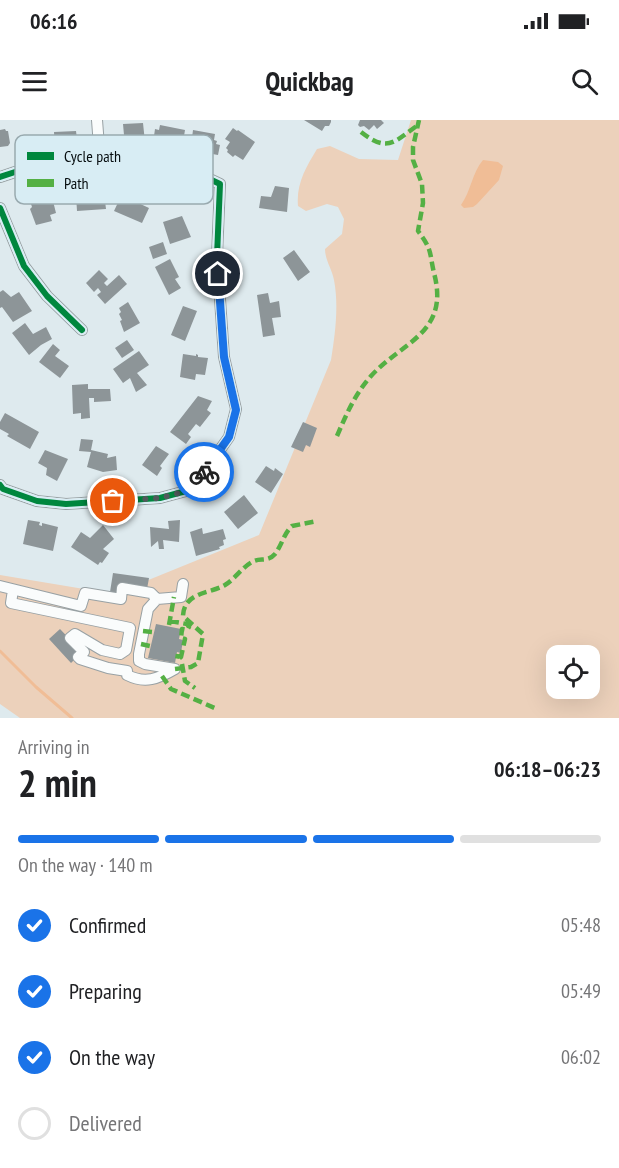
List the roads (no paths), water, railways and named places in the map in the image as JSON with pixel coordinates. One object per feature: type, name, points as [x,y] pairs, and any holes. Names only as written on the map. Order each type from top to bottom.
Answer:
[{"type":"street","points":[[96,120],[98,135]]},
{"type":"street","points":[[0,177],[15,172]]},
{"type":"street","points":[[0,485],[3,489],[36,501],[66,504],[160,498],[186,491],[205,471],[229,437],[236,410],[224,357],[217,256],[220,184],[213,181]]},
{"type":"street","points":[[0,208],[24,266],[47,296],[82,330]]},
{"type":"street","points":[[13,590],[11,603],[130,628],[126,650],[120,654],[102,650],[75,634],[70,638],[84,652],[78,657],[80,659],[127,671],[127,675],[135,679],[147,681],[176,669],[145,664],[140,661],[145,619],[152,602],[157,599],[181,597],[183,584]]},
{"type":"street","points":[[0,586],[81,606],[85,593],[121,599],[122,588],[151,592],[157,599]]},
{"type":"waterway","points":[[0,651],[36,687],[72,718]]}]
